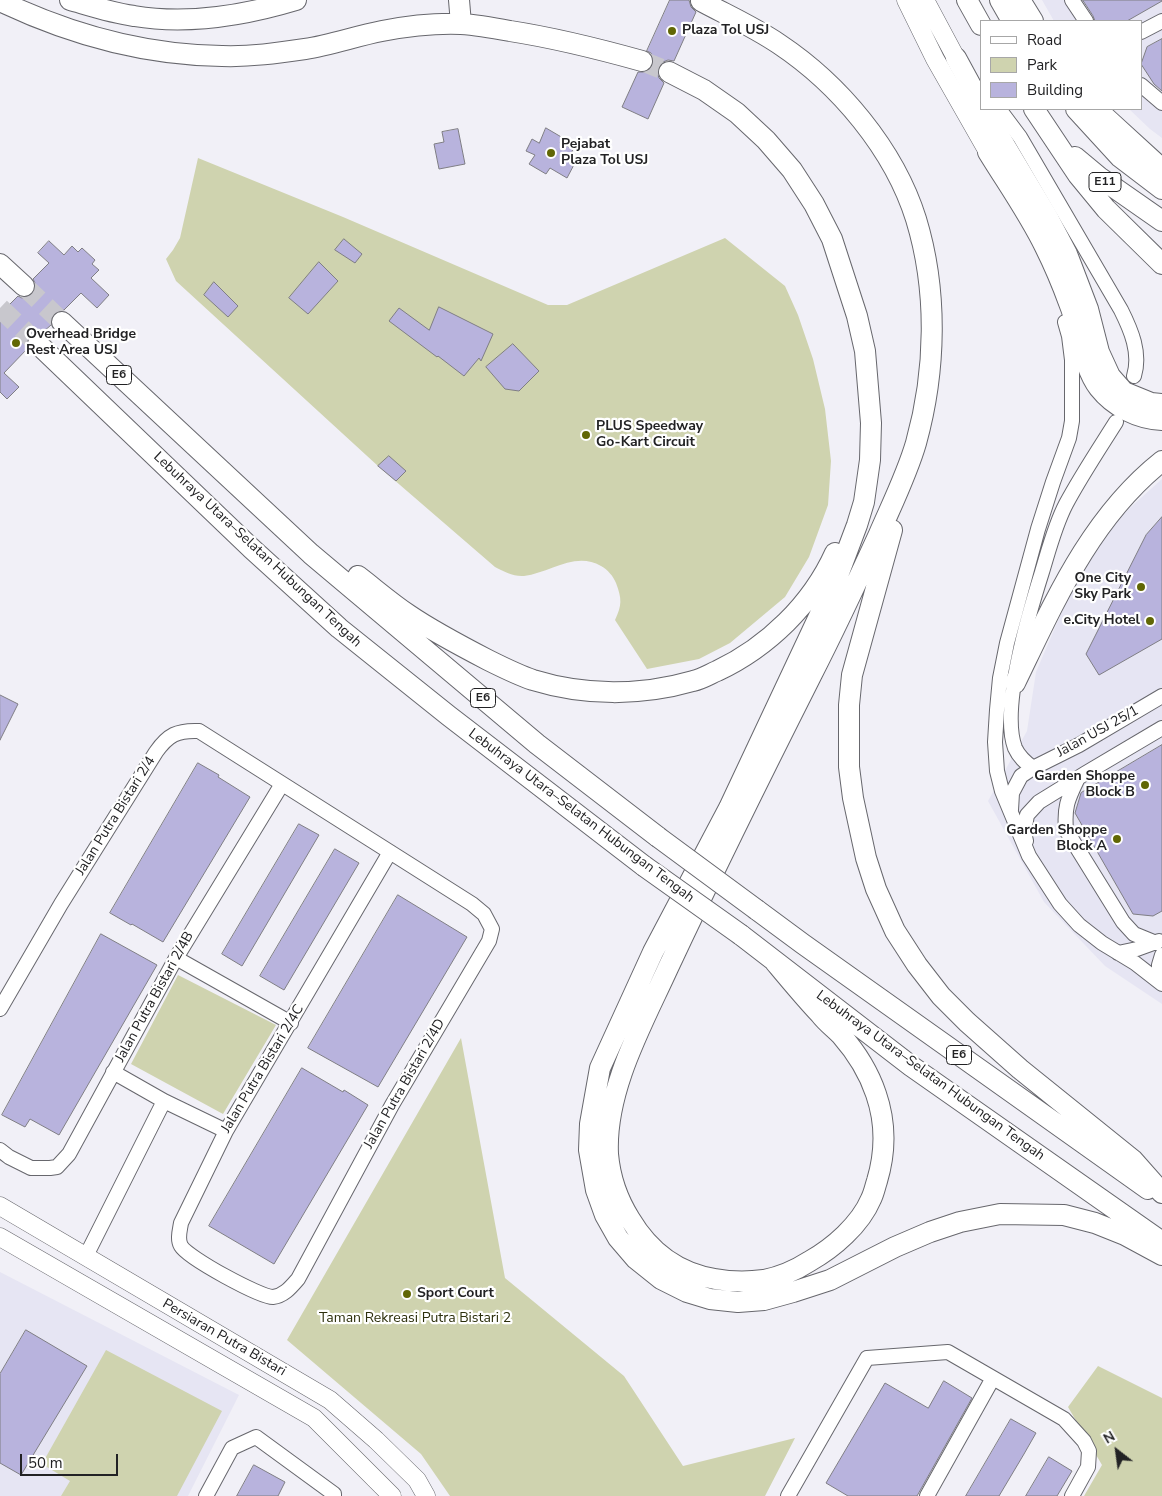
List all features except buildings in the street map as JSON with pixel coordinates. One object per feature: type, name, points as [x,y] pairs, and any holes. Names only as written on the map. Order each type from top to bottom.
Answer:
[{"type":"highway","points":[[70,0],[98,9],[133,16],[164,19],[234,16],[296,0]]},
{"type":"highway","points":[[459,0],[462,24]]},
{"type":"highway","points":[[967,0],[980,23]]},
{"type":"highway","points":[[1000,0],[1011,20]]},
{"type":"highway","points":[[1020,0],[1032,20]]},
{"type":"highway","points":[[0,1],[24,13],[102,40],[181,53],[222,56],[272,53],[307,48],[382,31],[462,24],[569,42],[642,61]]},
{"type":"highway","points":[[701,2],[741,21],[779,44],[815,71],[847,103],[875,138],[898,176],[916,218],[926,262],[932,308],[932,354],[926,400],[915,446],[899,489],[851,596],[741,815],[679,945],[630,1051],[619,1083],[609,1133],[608,1154],[612,1178],[627,1214],[642,1237],[657,1253],[676,1266],[697,1275],[743,1282],[770,1280],[797,1269],[827,1251],[851,1229],[870,1202],[881,1168],[885,1141],[882,1114],[874,1088],[857,1057],[843,1037],[823,1018],[775,962]]},
{"type":"highway","points":[[956,58],[980,102]]},
{"type":"highway","points":[[669,72],[712,96],[737,114],[766,140],[792,170],[814,204],[832,239],[857,316],[864,351],[871,423],[870,460],[864,502],[848,549],[820,613],[729,808],[652,952],[600,1068],[590,1124],[589,1150],[596,1190],[605,1215],[618,1238],[636,1259],[661,1279],[687,1292],[738,1302],[764,1300],[830,1280],[895,1247],[930,1232],[960,1222],[1000,1214],[1064,1215],[1095,1223],[1125,1235],[1162,1254]]},
{"type":"highway","points":[[985,110],[1047,216],[1067,254],[1088,309],[1099,352],[1110,376],[1124,392],[1151,403],[1162,404]]},
{"type":"highway","name":"E11","points":[[1035,110],[1053,138],[1099,177],[1162,221]]},
{"type":"highway","name":"E11","points":[[1077,110],[1120,157],[1162,189]]},
{"type":"highway","points":[[1099,110],[1162,169]]},
{"type":"highway","points":[[1053,138],[1078,175],[1106,209],[1162,264]]},
{"type":"highway","points":[[988,152],[1045,246],[1070,304],[1089,368],[1099,388],[1128,412],[1162,420]]},
{"type":"highway","points":[[0,264],[24,286]]},
{"type":"highway","name":"E6","points":[[62,322],[311,554],[537,744],[658,837],[811,950],[1162,1198]]},
{"type":"highway","name":"Lebuhraya Utara–Selatan Hubungan Tengah","points":[[38,344],[245,542],[339,628],[449,716],[644,866],[741,935],[912,1066],[1162,1242]]},
{"type":"highway","points":[[1014,683],[1054,604],[1090,540],[1120,501],[1145,475],[1162,462]]},
{"type":"highway","points":[[899,489],[897,510],[852,675],[849,704],[849,767],[853,798],[858,827],[876,889],[894,931],[917,965],[942,996],[967,1022],[1020,1069],[1133,1160],[1162,1193]]},
{"type":"highway","points":[[311,554],[351,572],[408,614],[450,641],[532,680],[606,692],[652,690],[695,681],[732,664],[772,636],[800,608],[830,565],[853,513],[864,502]]},
{"type":"main road","points":[[906,0],[935,58],[988,152]]},
{"type":"main road","points":[[925,0],[956,58]]},
{"type":"main road","name":"Persiaran Putra Bistari","points":[[0,1206],[330,1400],[376,1440],[417,1480],[426,1496]]},
{"type":"main road","name":"Persiaran Putra Bistari","points":[[0,1237],[314,1418],[392,1496]]},
{"type":"street","points":[[1072,0],[1085,20]]},
{"type":"street","points":[[1142,31],[1162,20]]},
{"type":"street","points":[[956,58],[980,87]]},
{"type":"street","points":[[1142,86],[1162,103]]},
{"type":"street","points":[[1000,110],[1020,137],[1121,310],[1130,328],[1135,347],[1137,365],[1134,376]]},
{"type":"street","points":[[988,152],[1056,292],[1069,336],[1072,360],[1072,421],[1069,438],[1036,538],[1007,643],[1000,678],[995,742],[997,771],[1002,791],[1029,856],[1060,904],[1079,925],[1102,943],[1135,963],[1160,983]]},
{"type":"street","points":[[1033,768],[1022,760],[1016,749],[1011,714],[1014,683],[1026,630],[1052,538],[1066,504],[1116,422]]},
{"type":"street","name":"Jalan USJ 25/1","points":[[1011,814],[1012,793],[1021,776],[1079,745],[1162,696]]},
{"type":"street","points":[[1029,856],[1024,832],[1028,815],[1039,802],[1162,728]]},
{"type":"street","name":"Jalan Putra Bistari 2/4","points":[[0,1010],[61,904],[145,769],[163,743],[179,732],[186,730],[199,731],[390,852]]},
{"type":"street","points":[[1078,778],[1069,796],[1065,813],[1066,830],[1122,922],[1134,934],[1160,946]]},
{"type":"street","name":"Jalan Putra Bistari 2/4B","points":[[4,1154],[31,1168],[50,1168],[57,1167],[69,1154],[176,958],[282,784]]},
{"type":"street","name":"Jalan Putra Bistari 2/4C","points":[[225,1276],[189,1255],[181,1246],[179,1235],[181,1223],[226,1131],[390,852]]},
{"type":"street","name":"Jalan Putra Bistari 2/4D","points":[[225,1276],[265,1296],[274,1297],[284,1294],[298,1279],[392,1105],[489,941],[492,929],[484,914],[472,904],[390,852]]},
{"type":"street","points":[[1118,953],[1160,946]]},
{"type":"street","points":[[1160,946],[1160,983]]},
{"type":"street","points":[[176,958],[291,1023]]},
{"type":"street","points":[[113,1072],[164,1101],[226,1131]]},
{"type":"street","points":[[86,1256],[164,1101]]},
{"type":"street","points":[[788,1496],[867,1358],[948,1352],[1064,1419],[1084,1441],[1090,1451],[1088,1467],[1072,1496]]},
{"type":"street","points":[[927,1496],[993,1378]]},
{"type":"street","points":[[206,1496],[232,1448],[256,1437],[334,1494],[334,1496]]},
{"type":"shaded area","points":[[1042,0],[1162,0],[1162,138],[1130,110],[1142,110],[1142,20],[1053,20]]},
{"type":"shaded area","points":[[1162,479],[1162,1004],[1105,966],[1044,902],[988,801],[1027,731],[1036,672],[1075,581],[1121,516]]},
{"type":"shaded area","points":[[0,1272],[239,1395],[188,1496],[0,1496]]},
{"type":"green space","name":"PLUS Speedway Go-Kart Circuit","points":[[198,158],[343,217],[548,305],[567,305],[725,238],[785,286],[798,315],[813,359],[825,409],[831,461],[828,505],[809,557],[785,597],[730,643],[699,659],[647,669],[615,620],[620,606],[619,593],[613,578],[604,568],[591,562],[582,561],[562,564],[534,574],[516,576],[495,567],[378,466],[176,281],[166,259],[180,238]]},
{"type":"green space","points":[[178,975],[276,1025],[223,1114],[131,1064]]},
{"type":"green space","name":"Taman Rekreasi Putra Bistari 2","points":[[461,1038],[505,1278],[624,1376],[683,1466],[795,1438],[765,1496],[450,1496],[421,1454],[287,1340]]},
{"type":"green space","points":[[106,1350],[222,1411],[177,1496],[61,1496],[70,1481],[42,1464]]},
{"type":"green space","points":[[1098,1366],[1162,1398],[1162,1496],[1084,1496],[1102,1465],[1068,1407]]},
{"type":"tunnel","points":[[642,61],[669,72]]},
{"type":"tunnel","points":[[24,286],[62,322]]},
{"type":"tunnel","points":[[0,308],[38,344]]},
{"type":"place","name":"Plaza Tol USJ","points":[[672,31]]},
{"type":"place","name":"Pejabat Plaza Tol USJ","points":[[551,153]]},
{"type":"place","name":"Overhead Bridge Rest Area USJ","points":[[16,343]]},
{"type":"place","name":"PLUS Speedway Go-Kart Circuit","points":[[586,435]]},
{"type":"place","name":"One City Sky Park","points":[[1141,587]]},
{"type":"place","name":"e.City Hotel","points":[[1150,621]]},
{"type":"place","name":"Garden Shoppe Block B","points":[[1145,785]]},
{"type":"place","name":"Garden Shoppe Block A","points":[[1117,839]]},
{"type":"place","name":"Sport Court","points":[[407,1294]]}]
